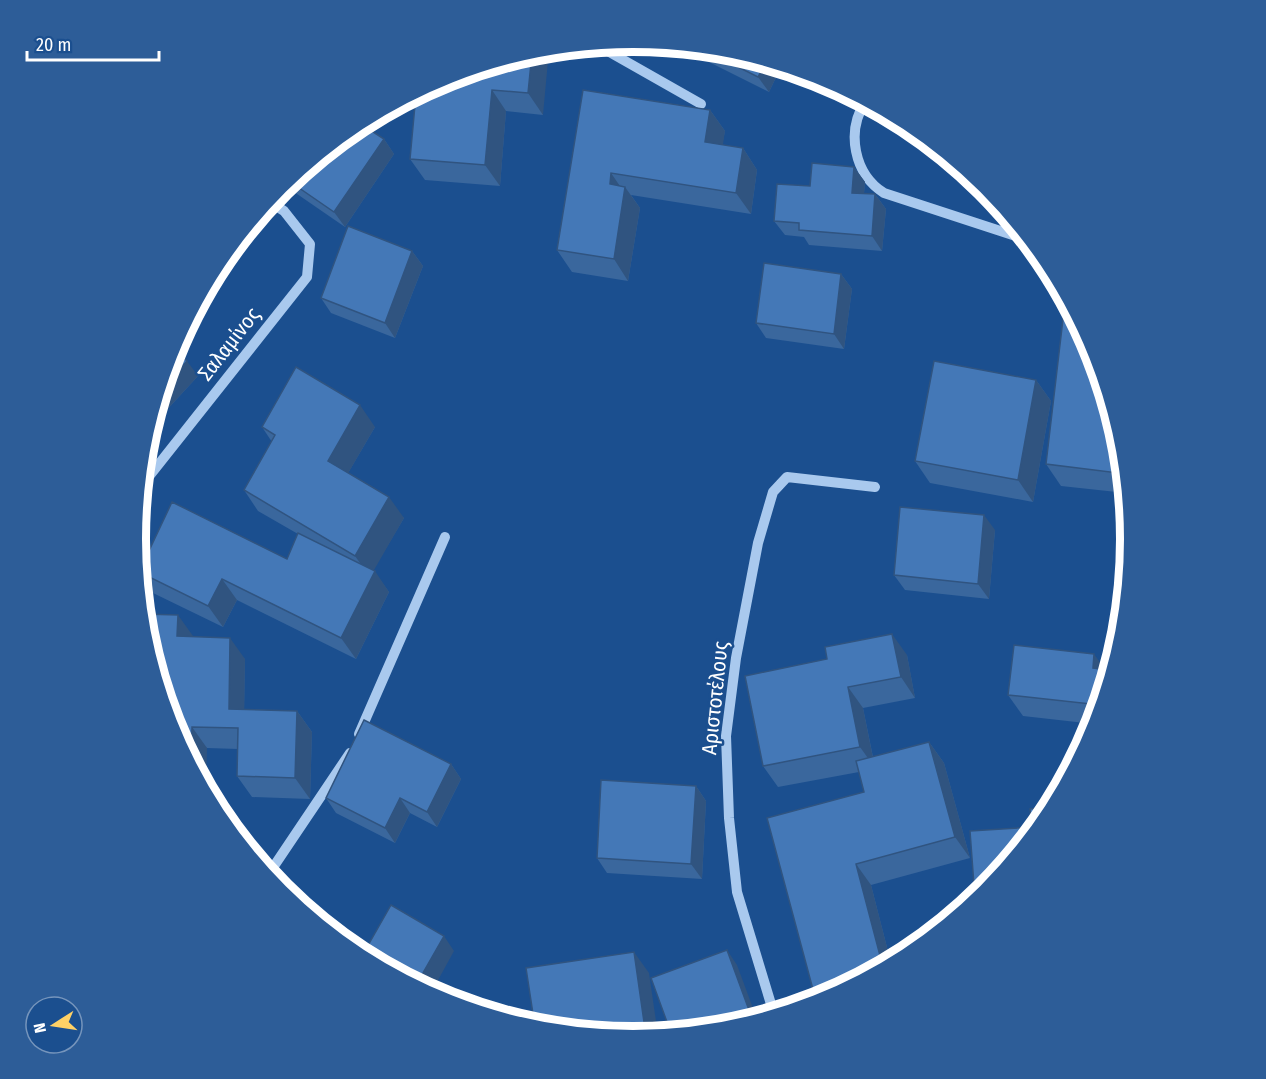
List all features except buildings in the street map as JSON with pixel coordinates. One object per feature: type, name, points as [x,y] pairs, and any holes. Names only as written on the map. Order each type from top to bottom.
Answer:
[{"type":"street","points":[[612,53],[701,104]]},
{"type":"street","points":[[860,109],[854,129],[858,160],[873,186],[884,193],[1013,235]]},
{"type":"street","name":"Σαλαμίνος","points":[[150,475],[307,277],[310,244],[284,211],[278,207]]},
{"type":"street","name":"Αριστοτέλους","points":[[772,1006],[737,891],[730,829],[726,736],[736,658],[758,543],[773,492],[787,477],[875,487]]},
{"type":"street","points":[[273,867],[354,747],[445,537]]}]
